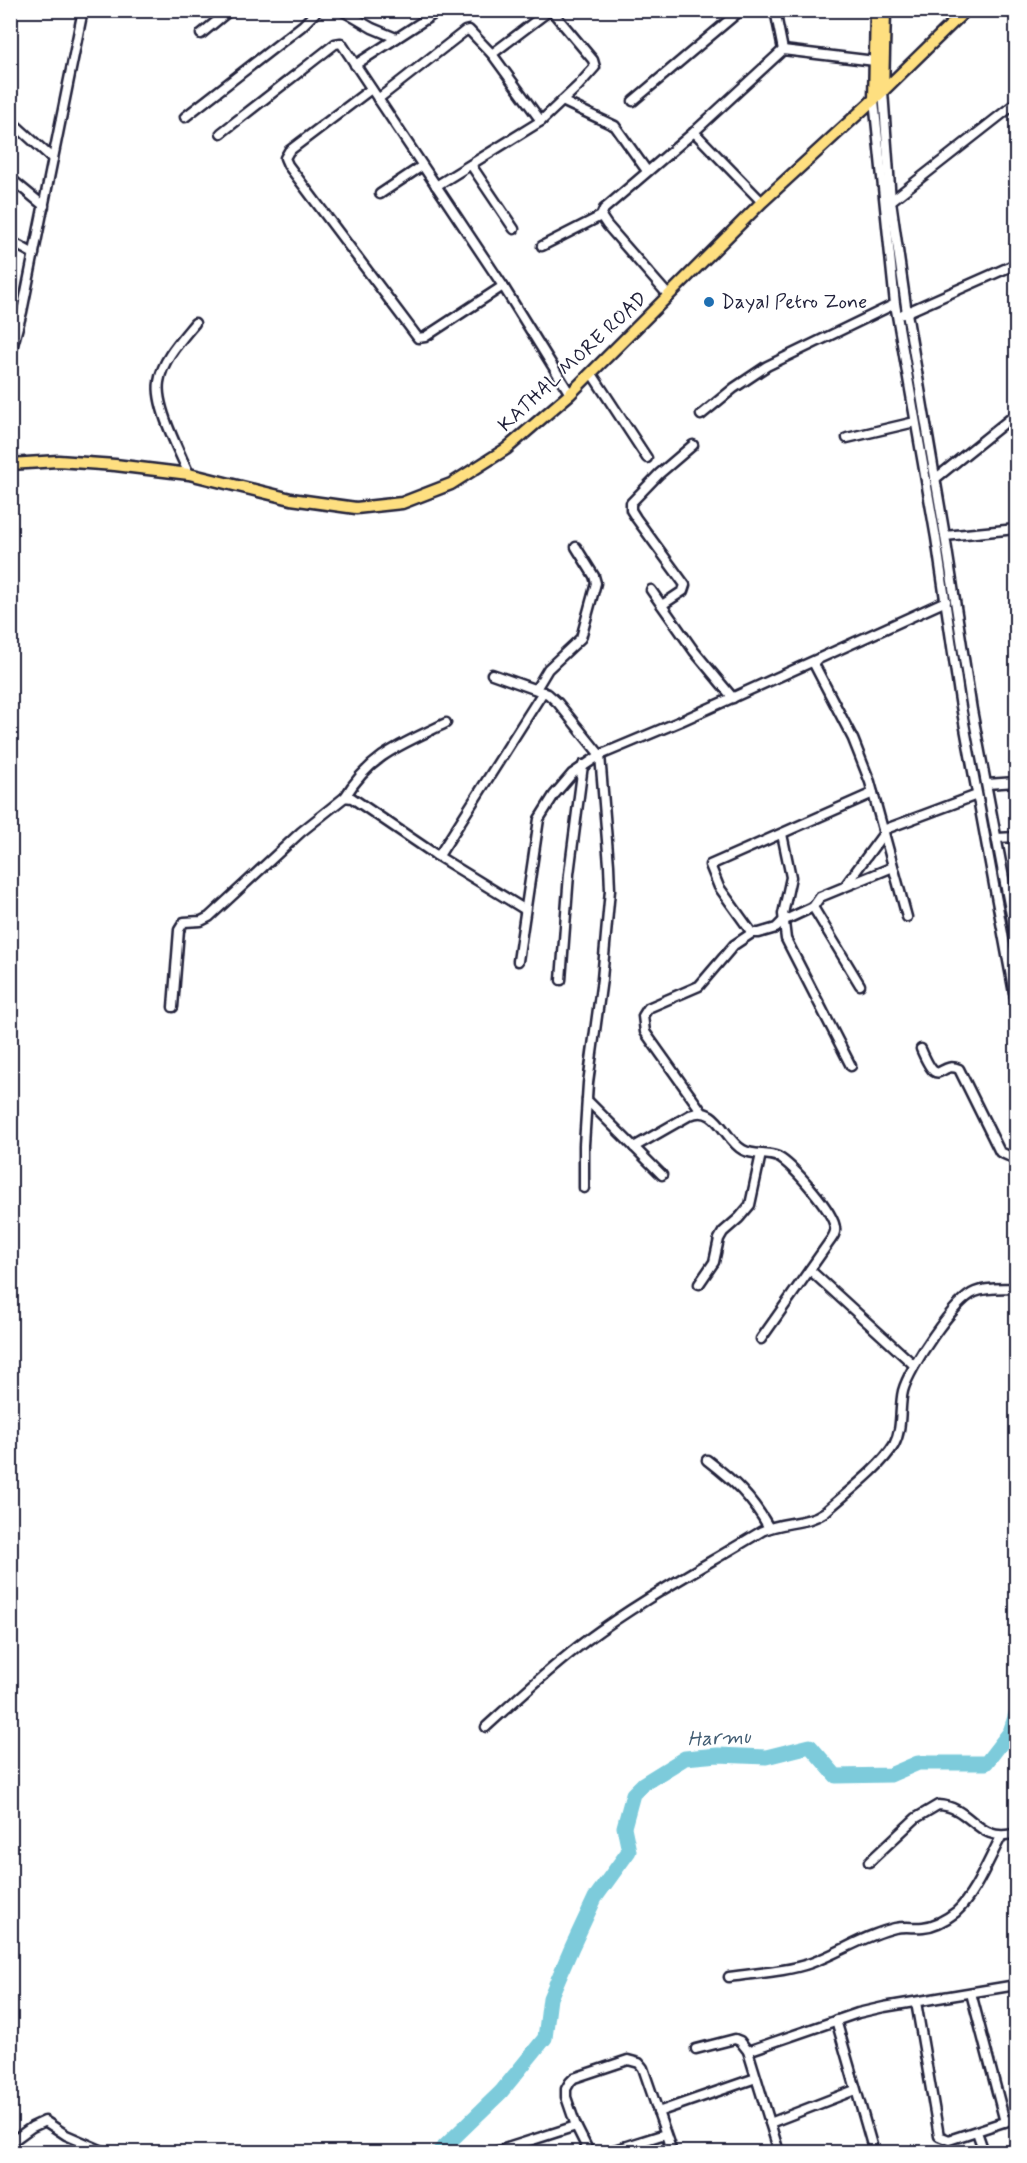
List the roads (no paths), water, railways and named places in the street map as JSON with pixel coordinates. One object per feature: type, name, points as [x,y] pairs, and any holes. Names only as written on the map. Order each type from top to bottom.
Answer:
[{"type":"main road","points":[[876,10],[875,61],[878,96]]},
{"type":"main road","points":[[878,96],[885,10]]},
{"type":"main road","name":"KATHAL MORE ROAD","points":[[10,464],[58,461],[189,474],[291,499],[356,508],[402,502],[451,484],[492,460],[530,431],[592,374],[762,202],[878,96],[966,10]]},
{"type":"street","points":[[10,356],[22,312],[83,10]]},
{"type":"street","points":[[201,34],[230,10]]},
{"type":"street","points":[[185,117],[302,26],[318,10]]},
{"type":"street","points":[[341,10],[372,28],[396,38]]},
{"type":"street","points":[[355,65],[440,10]]},
{"type":"street","points":[[435,186],[541,121],[595,67],[592,60],[551,10],[492,54]]},
{"type":"street","points":[[633,101],[741,10]]},
{"type":"street","points":[[775,10],[783,50]]},
{"type":"street","points":[[378,99],[469,30],[492,54],[541,121]]},
{"type":"street","points":[[221,134],[335,44],[341,43],[503,286],[570,394]]},
{"type":"street","points":[[542,246],[601,216],[604,210],[694,132],[783,50],[875,61]]},
{"type":"street","points":[[371,88],[289,151],[285,158],[288,165],[418,338],[425,337],[503,286]]},
{"type":"street","points":[[878,96],[907,313],[970,699],[1017,941]]},
{"type":"street","points":[[878,96],[895,304],[946,601],[960,701],[1017,1004]]},
{"type":"street","points":[[562,101],[615,126],[647,171]]},
{"type":"street","points":[[891,201],[1017,103]]},
{"type":"street","points":[[10,120],[54,159]]},
{"type":"street","points":[[694,132],[762,202]]},
{"type":"street","points":[[471,165],[514,229]]},
{"type":"street","points":[[381,194],[422,166]]},
{"type":"street","points":[[10,178],[44,206]]},
{"type":"street","points":[[601,216],[669,296]]},
{"type":"street","points":[[10,241],[34,255]]},
{"type":"street","points":[[897,317],[1017,264]]},
{"type":"street","points":[[701,415],[753,375],[895,304]]},
{"type":"street","points":[[189,474],[159,401],[159,382],[169,357],[195,323]]},
{"type":"street","points":[[592,374],[647,458]]},
{"type":"street","points":[[935,479],[1017,414]]},
{"type":"street","points":[[847,438],[915,422]]},
{"type":"street","points":[[662,605],[683,591],[685,585],[636,518],[631,510],[631,503],[659,474],[693,445]]},
{"type":"street","points":[[945,536],[1017,529]]},
{"type":"street","points":[[436,855],[442,851],[539,690],[548,669],[582,637],[596,583],[576,547]]},
{"type":"street","points":[[651,590],[694,651],[733,698]]},
{"type":"street","points":[[518,961],[539,819],[566,780],[583,765],[600,755],[733,698],[946,601]]},
{"type":"street","points":[[813,662],[853,739],[873,793],[907,917]]},
{"type":"street","points":[[492,674],[539,690],[558,703],[600,755],[610,890],[587,1100],[584,1188]]},
{"type":"street","points":[[173,1007],[179,930],[183,923],[187,920],[201,921],[209,917],[301,832],[345,797],[360,774],[382,754],[446,723]]},
{"type":"street","points":[[561,980],[569,874],[583,765]]},
{"type":"street","points":[[987,784],[1017,782]]},
{"type":"street","points":[[752,933],[719,887],[711,865],[873,793]]},
{"type":"street","points":[[844,887],[883,832],[977,795]]},
{"type":"street","points":[[345,797],[352,798],[436,855],[525,909]]},
{"type":"street","points":[[782,834],[790,877],[783,921],[790,947],[851,1066]]},
{"type":"street","points":[[997,838],[1017,837]]},
{"type":"street","points":[[702,1112],[645,1032],[644,1016],[648,1008],[699,986],[734,945],[752,933],[776,928],[783,921],[813,907],[820,897],[893,867]]},
{"type":"street","points":[[813,907],[860,985]]},
{"type":"street","points":[[921,1049],[928,1066],[935,1072],[940,1073],[951,1067],[959,1070],[1000,1152],[1011,1157],[1017,1156]]},
{"type":"street","points":[[587,1100],[662,1174]]},
{"type":"street","points":[[634,1147],[690,1115],[702,1112],[711,1115],[735,1145],[742,1150],[750,1153],[772,1154],[799,1174],[833,1222],[836,1228],[835,1234],[761,1339]]},
{"type":"street","points":[[699,1284],[714,1262],[719,1239],[723,1232],[750,1205],[761,1154]]},
{"type":"street","points":[[810,1270],[914,1365]]},
{"type":"street","points":[[486,1727],[548,1671],[587,1640],[648,1600],[769,1528],[816,1518],[825,1512],[888,1454],[895,1442],[903,1392],[914,1365],[958,1304],[974,1292],[1017,1288]]},
{"type":"street","points":[[707,1460],[747,1494],[769,1528]]},
{"type":"street","points":[[869,1862],[916,1818],[938,1805],[955,1809],[986,1831],[1001,1837],[1017,1833]]},
{"type":"street","points":[[729,1977],[812,1963],[841,1948],[884,1932],[897,1928],[921,1928],[933,1925],[956,1911],[966,1900],[1001,1837]]},
{"type":"street","points":[[748,2051],[836,2020],[875,2009],[1017,1985]]},
{"type":"street","points":[[971,1993],[1005,2122]]},
{"type":"street","points":[[915,2002],[939,2136],[949,2140],[1017,2118]]},
{"type":"street","points":[[836,2020],[874,2152]]},
{"type":"street","points":[[696,2049],[735,2038],[740,2041],[748,2051],[779,2152]]},
{"type":"street","points":[[589,2152],[576,2126],[566,2097],[566,2089],[574,2078],[628,2060],[639,2063],[643,2068],[672,2152]]},
{"type":"street","points":[[658,2112],[756,2078]]},
{"type":"street","points":[[770,2123],[855,2090]]},
{"type":"street","points":[[10,2143],[32,2127],[45,2121],[66,2135],[105,2152]]},
{"type":"street","points":[[495,2152],[513,2150],[576,2126]]},
{"type":"street","points":[[977,2132],[984,2152]]},
{"type":"street","points":[[608,2152],[665,2134]]},
{"type":"waterway","name":"Harmu","points":[[439,2152],[501,2092],[545,2038],[550,1998],[572,1947],[595,1898],[629,1851],[624,1827],[633,1794],[643,1784],[685,1758],[718,1755],[766,1757],[810,1746],[836,1776],[890,1775],[918,1763],[986,1763],[1010,1732],[1016,1714]]},
{"type":"place","name":"Dayal Petro Zone","points":[[709,302]]}]
